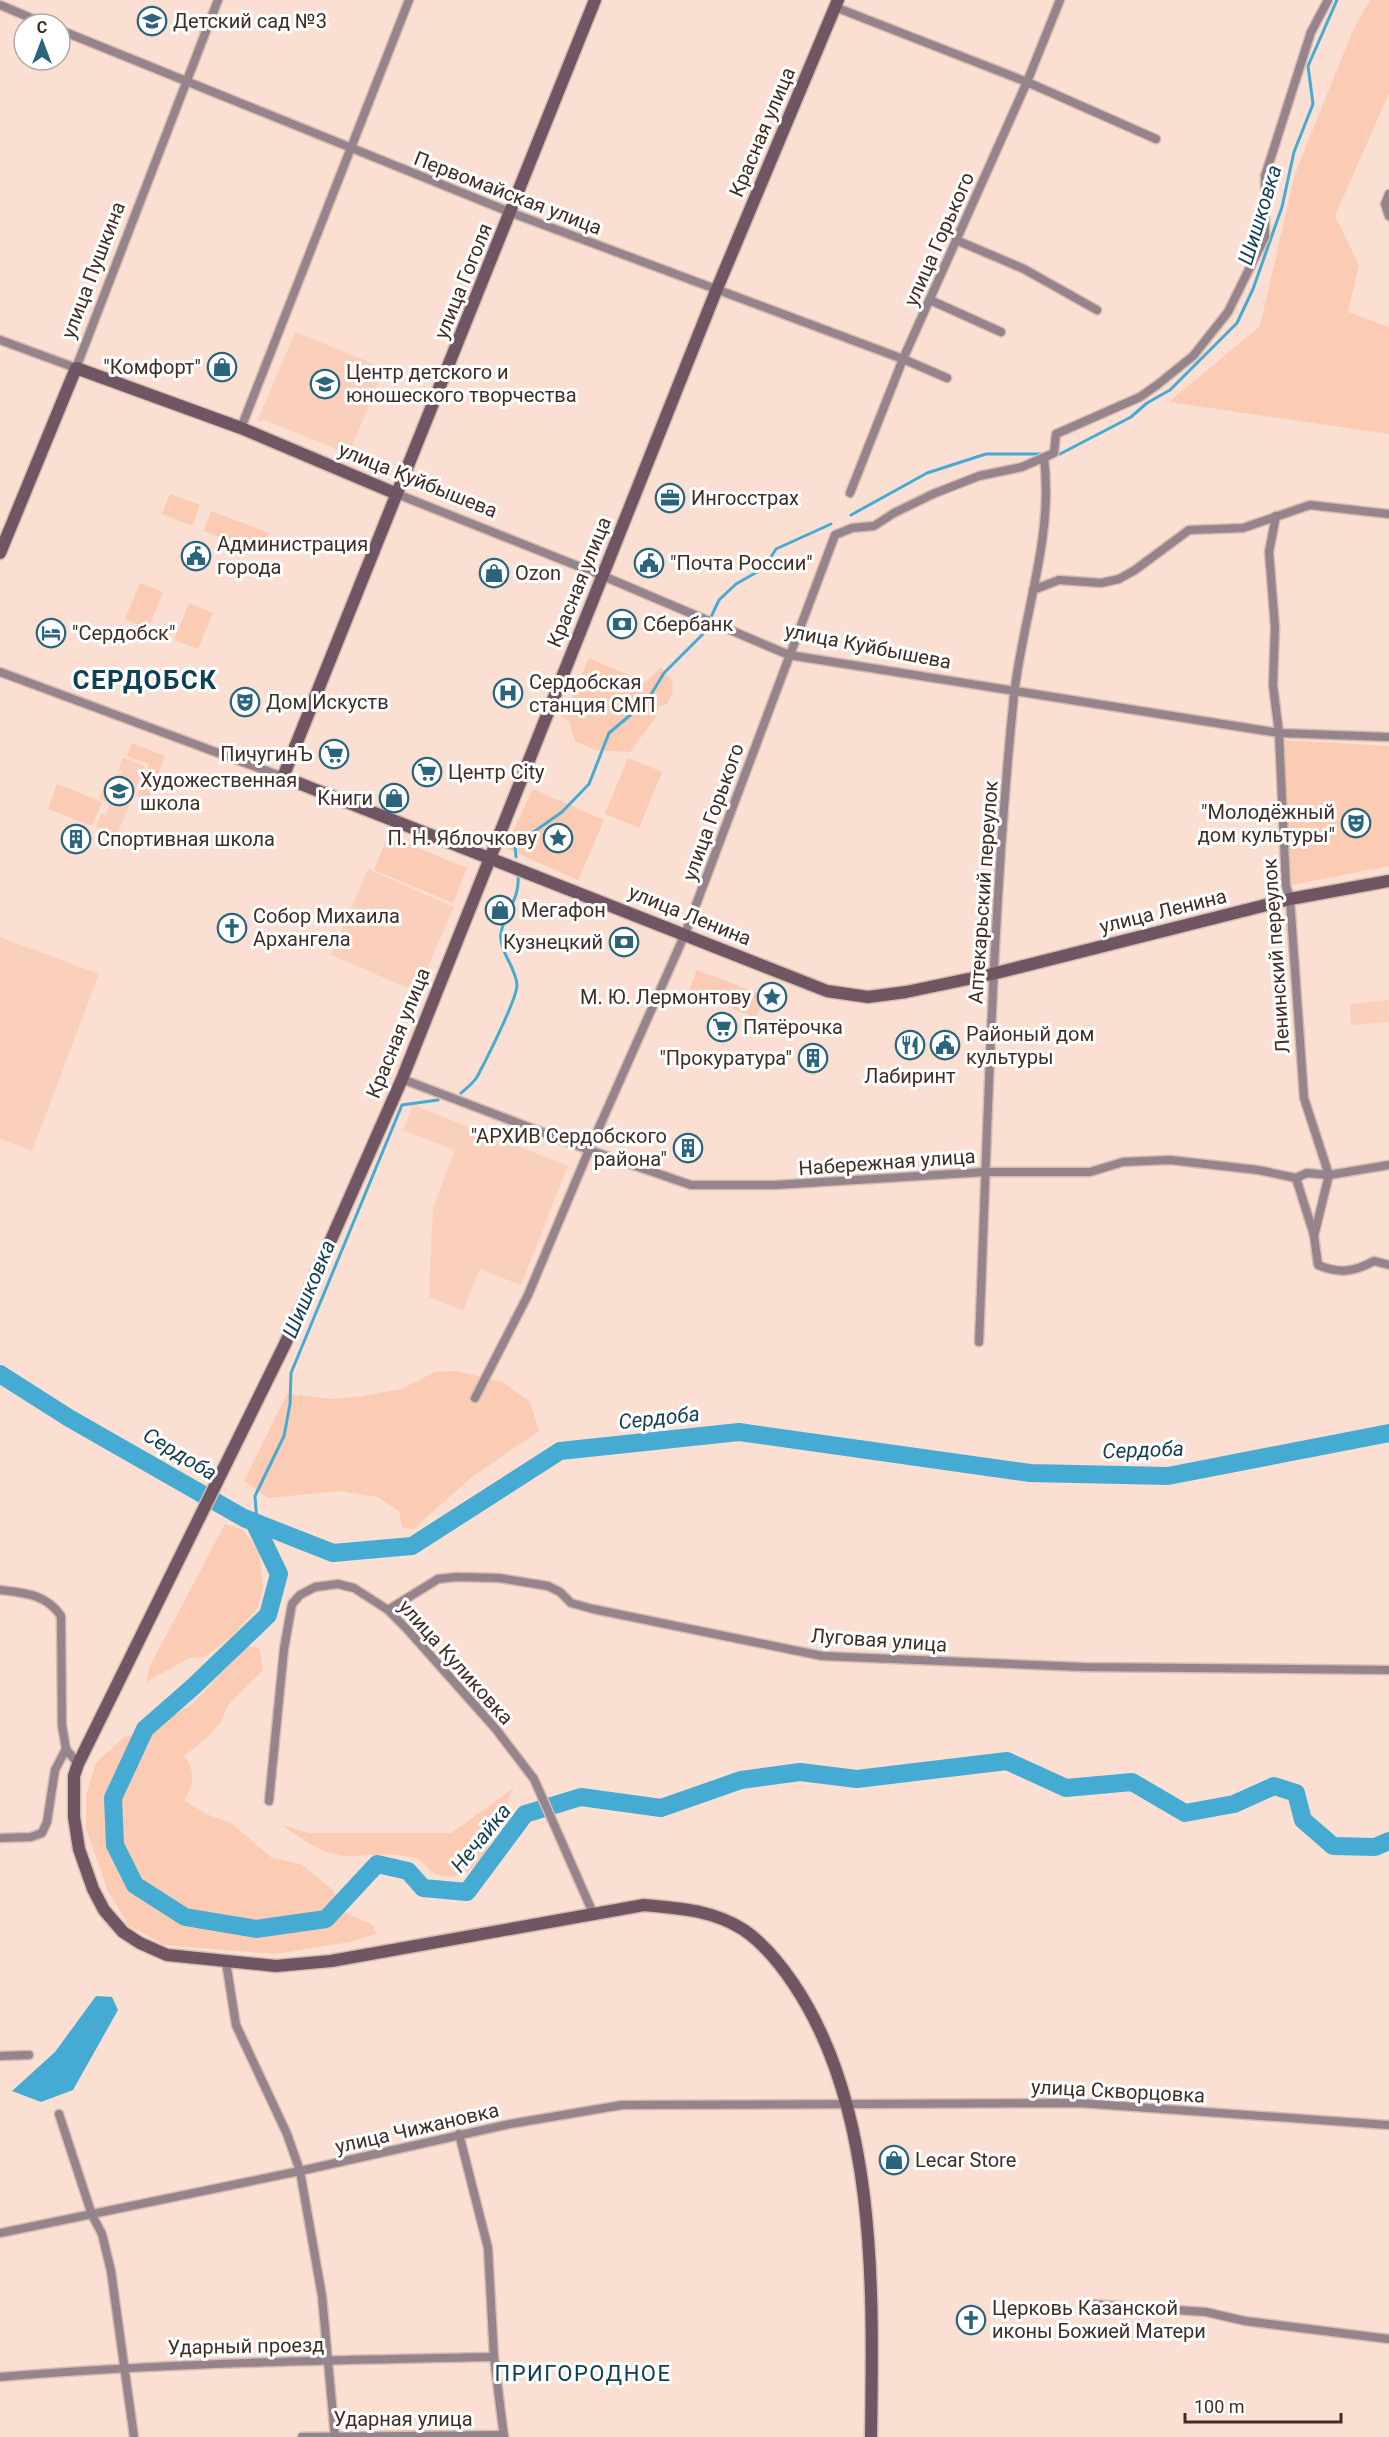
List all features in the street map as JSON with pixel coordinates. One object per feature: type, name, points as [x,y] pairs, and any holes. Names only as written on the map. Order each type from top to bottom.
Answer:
[{"type":"street","name":"улица Пушкина","points":[[0,553],[76,368],[218,0]]},
{"type":"street","points":[[241,428],[409,0]]},
{"type":"street","name":"улица Гоголя","points":[[283,777],[512,213],[595,0]]},
{"type":"street","name":"улица Горького","points":[[850,493],[903,359],[1028,82],[1060,0]]},
{"type":"street","points":[[1044,458],[1054,453],[1056,434],[1140,397],[1157,385],[1193,356],[1228,312],[1265,237],[1265,176],[1311,32],[1328,0]]},
{"type":"street","points":[[836,3],[1028,82],[1156,139]]},
{"type":"street","name":"Красная улица","points":[[836,3],[489,856],[402,1079],[285,1344],[78,1764],[73,1791],[79,1849],[93,1889],[104,1910],[123,1932],[167,1955],[276,1966],[332,1961],[644,1905],[693,1909],[719,1917],[745,1931],[779,1964],[812,2012],[846,2104],[863,2201],[870,2281],[871,2437]]},
{"type":"street","points":[[0,5],[17,12]]},
{"type":"street","name":"Первомайская улица","points":[[72,35],[512,213],[903,359],[947,378]]},
{"type":"street","points":[[1389,194],[1385,204],[1389,216]]},
{"type":"street","points":[[956,240],[1024,268],[1097,310]]},
{"type":"street","points":[[930,300],[1001,332]]},
{"type":"street","name":"улица Куйбышева","points":[[0,340],[241,428],[397,494],[603,576],[789,655],[1015,693],[1279,733],[1389,737]]},
{"type":"street","name":"улица Горького","points":[[475,1398],[528,1295],[589,1150],[685,934],[835,535],[852,528],[874,526],[894,513],[933,494],[979,476],[1022,467],[1044,458]]},
{"type":"street","name":"Аптекарьский переулок","points":[[980,1342],[992,974],[1015,693],[1032,590],[1042,548],[1047,479],[1044,458]]},
{"type":"street","points":[[1032,590],[1059,580],[1101,583],[1119,579],[1135,570],[1189,530],[1243,528],[1310,505],[1389,514]]},
{"type":"street","name":"Ленинский переулок","points":[[1276,516],[1269,552],[1275,627],[1273,685],[1279,733],[1286,886],[1290,899],[1304,1098],[1329,1175]]},
{"type":"street","name":"улица Ленина","points":[[0,672],[489,856],[827,992],[867,997],[906,992],[992,974],[1290,899],[1389,881]]},
{"type":"street","name":"Набережная улица","points":[[402,1079],[589,1150],[691,1185],[775,1185],[985,1172],[1090,1172],[1123,1162],[1170,1160],[1258,1170],[1296,1178],[1307,1173],[1329,1175],[1389,1165]]},
{"type":"street","points":[[1314,1236],[1329,1175]]},
{"type":"street","points":[[1296,1178],[1314,1236],[1318,1265],[1334,1272],[1358,1269],[1374,1261],[1389,1265]]},
{"type":"street","name":"Луговая улица","points":[[388,1610],[438,1579],[499,1578],[548,1586],[560,1592],[571,1603],[593,1609],[822,1656],[1083,1667],[1389,1670]]},
{"type":"street","name":"улица Куликовка","points":[[269,1801],[284,1649],[292,1604],[300,1595],[315,1587],[338,1584],[354,1588],[388,1610],[488,1720],[534,1779],[593,1913]]},
{"type":"street","points":[[0,1590],[33,1595],[47,1600],[61,1616],[60,1694],[66,1749],[78,1764]]},
{"type":"street","points":[[0,1838],[31,1837],[42,1833],[47,1822],[55,1770],[66,1749]]},
{"type":"street","points":[[226,1962],[236,2025],[287,2134],[300,2171],[322,2296],[335,2436]]},
{"type":"street","points":[[0,2056],[29,2055]]},
{"type":"street","name":"улица Скворцовка","points":[[846,2104],[1079,2103],[1389,2125]]},
{"type":"street","name":"улица Чижановка","points":[[0,2233],[300,2171],[459,2134],[622,2104],[846,2104]]},
{"type":"street","points":[[59,2114],[92,2215],[102,2234],[111,2271],[134,2437]]},
{"type":"street","points":[[459,2134],[488,2248],[494,2357],[504,2436]]},
{"type":"street","points":[[1089,2304],[1206,2312],[1245,2320],[1389,2339]]},
{"type":"street","name":"Ударный проезд","points":[[0,2377],[124,2366],[494,2357]]},
{"type":"street","name":"Ударная улица","points":[[303,2437],[504,2436]]},
{"type":"shaded area","points":[[1370,0],[1389,0],[1389,93],[1335,216],[1359,265],[1348,312],[1389,327],[1389,434],[1169,402],[1260,326],[1295,174],[1353,30]]},
{"type":"shaded area","name":"Центр детского и юношеского творчества","points":[[295,332],[384,368],[349,454],[264,420],[257,422]]},
{"type":"shaded area","points":[[170,494],[200,505],[192,526],[162,514]]},
{"type":"shaded area","points":[[211,511],[269,533],[262,553],[204,531]]},
{"type":"shaded area","points":[[140,583],[163,592],[148,629],[125,619]]},
{"type":"shaded area","points":[[189,603],[213,613],[198,649],[174,640]]},
{"type":"shaded area","points":[[589,658],[645,682],[661,668],[673,685],[667,704],[659,706],[656,717],[630,752],[595,750],[575,741],[569,721],[555,712],[555,706],[560,700],[569,704]]},
{"type":"shaded area","points":[[1283,740],[1389,746],[1389,866],[1286,886]]},
{"type":"shaded area","points":[[132,743],[165,756],[148,800],[137,796],[149,764],[127,756]]},
{"type":"shaded area","name":"Художественная школа","points":[[123,757],[145,766],[117,835],[96,827],[101,814],[105,816],[110,804],[99,799],[108,778],[118,782],[122,772],[118,770]]},
{"type":"shaded area","points":[[628,758],[662,772],[639,828],[605,814]]},
{"type":"shaded area","points":[[57,784],[102,802],[92,826],[48,809]]},
{"type":"shaded area","points":[[533,789],[604,820],[578,880],[505,848]]},
{"type":"shaded area","points":[[388,836],[467,868],[453,903],[374,870]]},
{"type":"shaded area","points":[[368,869],[454,907],[417,992],[331,955]]},
{"type":"shaded area","points":[[0,937],[99,974],[32,1151],[0,1139]]},
{"type":"shaded area","points":[[697,970],[765,996],[756,1018],[689,991]]},
{"type":"shaded area","points":[[1389,1000],[1389,1022],[1351,1025],[1350,1004]]},
{"type":"shaded area","points":[[413,1105],[568,1166],[521,1285],[480,1269],[463,1311],[429,1297],[433,1207],[455,1150],[403,1130]]},
{"type":"shaded area","points":[[456,1371],[503,1382],[530,1402],[539,1431],[472,1477],[413,1529],[402,1527],[399,1511],[377,1497],[339,1491],[268,1498],[244,1481],[287,1394],[332,1399],[363,1396],[401,1389],[435,1372]]},
{"type":"shaded area","points":[[225,1524],[243,1530],[259,1552],[263,1588],[258,1608],[231,1637],[204,1657],[189,1658],[146,1682],[150,1666]]},
{"type":"shaded area","points":[[248,1646],[259,1648],[263,1670],[229,1704],[220,1723],[207,1738],[184,1756],[192,1773],[192,1783],[184,1800],[206,1814],[231,1823],[272,1858],[301,1864],[333,1890],[343,1912],[373,1925],[376,1934],[350,1942],[274,1954],[164,1945],[128,1925],[107,1889],[86,1828],[86,1795],[96,1763],[124,1737],[161,1727],[172,1716],[191,1705]]},
{"type":"shaded area","points":[[514,1788],[491,1842],[479,1862],[471,1869],[454,1876],[436,1874],[420,1860],[410,1857],[349,1856],[331,1853],[305,1841],[283,1825],[309,1833],[451,1833]]},
{"type":"water","points":[[96,1996],[112,1997],[118,2010],[73,2090],[41,2102],[12,2091],[55,2052]]},
{"type":"waterway","name":"Шишковка","points":[[1054,454],[1060,454],[1131,417],[1147,403],[1170,390],[1237,323],[1253,289],[1282,207],[1294,152],[1313,104],[1308,66],[1337,0]]},
{"type":"waterway","points":[[851,515],[927,473],[986,454],[1044,454]]},
{"type":"waterway","name":"Шишковка","points":[[516,857],[515,845],[562,812],[589,784],[609,733],[647,701],[664,673],[703,634],[719,600],[736,584],[764,568],[776,549],[831,524]]},
{"type":"waterway","name":"Шишковка","points":[[461,1093],[477,1077],[516,992],[516,978],[504,952],[501,933],[517,892],[518,877]]},
{"type":"waterway","name":"Шишковка","points":[[257,1523],[255,1496],[284,1436],[290,1404],[291,1373],[402,1105],[438,1100]]},
{"type":"waterway","name":"Сердоба","points":[[0,1374],[69,1418],[244,1518],[333,1553],[412,1546],[560,1451],[739,1432],[1030,1473],[1168,1476],[1389,1433]]},
{"type":"waterway","name":"Нечайка","points":[[254,1522],[279,1574],[268,1615],[145,1729],[113,1798],[115,1845],[135,1885],[185,1917],[256,1929],[326,1919],[377,1864],[408,1871],[423,1888],[467,1892],[525,1814],[581,1797],[661,1808],[741,1780],[800,1772],[857,1779],[1007,1761],[1066,1788],[1132,1782],[1185,1813],[1234,1804],[1274,1786],[1296,1793],[1303,1820],[1333,1846],[1375,1847],[1389,1841]]},
{"type":"place","name":"Детский сад №3","points":[[152,21]]},
{"type":"place","name":"\"Комфорт\"","points":[[222,367]]},
{"type":"place","name":"Центр детского и юношеского творчества","points":[[325,384]]},
{"type":"place","name":"Ингосстрах","points":[[670,498]]},
{"type":"place","name":"Администрация города","points":[[196,556]]},
{"type":"place","name":"\"Почта России\"","points":[[649,563]]},
{"type":"place","name":"Ozon","points":[[494,573]]},
{"type":"place","name":"Сбербанк","points":[[622,624]]},
{"type":"place","name":"\"Сердобск\"","points":[[51,633]]},
{"type":"place","name":"Сердобская станция СМП","points":[[508,693]]},
{"type":"place","name":"Дом Искуств","points":[[245,702]]},
{"type":"place","name":"ПичугинЪ","points":[[334,754]]},
{"type":"place","name":"Центр City","points":[[427,772]]},
{"type":"place","name":"Художественная школа","points":[[119,791]]},
{"type":"place","name":"Книги","points":[[394,798]]},
{"type":"place","name":"\"Молодёжный дом культуры\"","points":[[1356,823]]},
{"type":"place","name":"П. Н. Яблочкову","points":[[558,838]]},
{"type":"place","name":"Спортивная школа","points":[[76,839]]},
{"type":"place","name":"Мегафон","points":[[500,910]]},
{"type":"place","name":"Собор Михаила Архангела","points":[[232,928]]},
{"type":"place","name":"Кузнецкий","points":[[624,942]]},
{"type":"place","name":"М. Ю. Лермонтову","points":[[772,997]]},
{"type":"place","name":"Пятёрочка","points":[[722,1027]]},
{"type":"place","name":"Лабиринт","points":[[910,1045]]},
{"type":"place","name":"Районый дом культуры","points":[[945,1045]]},
{"type":"place","name":"\"Прокуратура\"","points":[[813,1058]]},
{"type":"place","name":"\"АРХИВ Сердобского района\"","points":[[688,1148]]},
{"type":"place","name":"Lecar Store","points":[[894,2160]]},
{"type":"place","name":"Церковь Казанской иконы Божией Матери","points":[[971,2320]]},
{"type":"district","name":"СЕРДОБСК","points":[[145,680]]},
{"type":"district","name":"ПРИГОРОДНОЕ","points":[[583,2373]]}]
